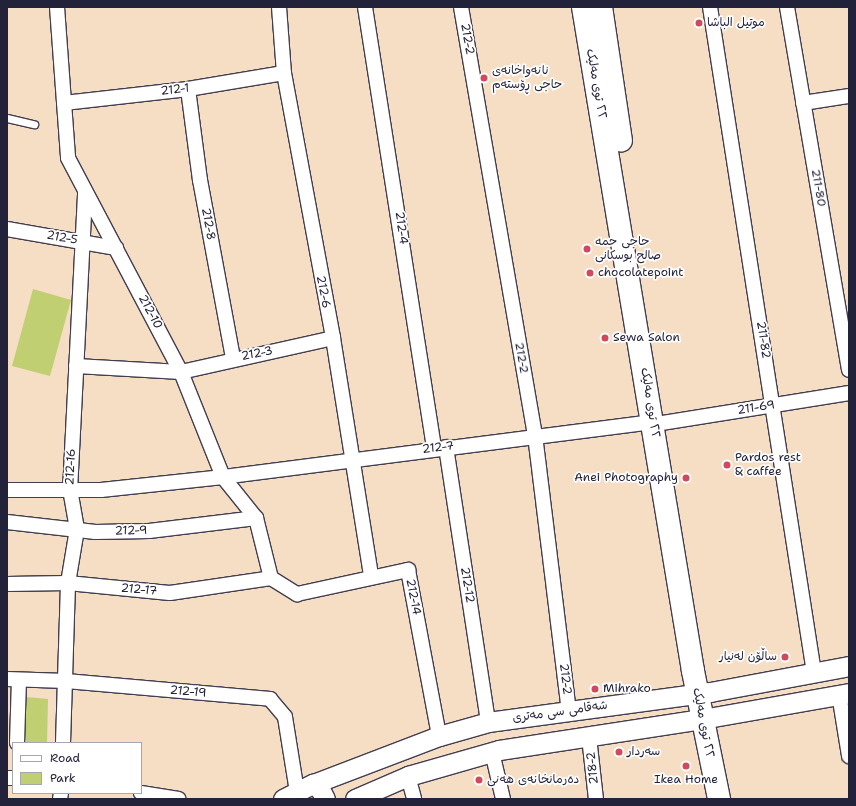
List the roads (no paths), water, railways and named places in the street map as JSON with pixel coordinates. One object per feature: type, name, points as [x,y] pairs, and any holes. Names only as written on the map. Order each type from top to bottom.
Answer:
[{"type":"main road","name":"٢٢ توی مەلیک","points":[[583,7],[658,422],[704,693],[719,799]]},
{"type":"main road","name":"٢٢ توی مەلیک","points":[[601,7],[658,422]]},
{"type":"main road","name":"شەقامی سی مەتری","points":[[297,792],[439,736],[488,722],[704,693],[849,666]]},
{"type":"main road","points":[[353,769],[349,779],[350,785],[359,797],[408,776],[492,752],[589,738],[844,693]]},
{"type":"main road","name":"٢٢ توی مەلیک","points":[[708,718],[728,799]]},
{"type":"main road","points":[[297,792],[320,789],[325,799]]},
{"type":"street","name":"212-10","points":[[58,7],[68,158],[181,372],[223,477],[256,518],[271,578]]},
{"type":"street","name":"212-6","points":[[279,7],[284,73],[353,459],[371,576]]},
{"type":"street","name":"212-4","points":[[365,7],[440,448]]},
{"type":"street","name":"212-2","points":[[461,7],[535,435],[569,712]]},
{"type":"street","name":"211-82","points":[[710,7],[814,673]]},
{"type":"street","name":"211-80","points":[[787,7],[849,370]]},
{"type":"street","name":"212-1","points":[[64,103],[188,89],[284,73]]},
{"type":"street","name":"212-8","points":[[188,89],[200,180],[233,358]]},
{"type":"street","points":[[803,103],[849,96]]},
{"type":"street","name":"212-16","points":[[63,742],[68,584],[77,529],[70,491],[84,242],[85,190]]},
{"type":"street","name":"212-5","points":[[7,229],[116,248]]},
{"type":"street","name":"212-3","points":[[181,372],[233,358],[332,338]]},
{"type":"street","points":[[76,366],[181,372]]},
{"type":"street","name":"211-69","points":[[658,422],[849,393]]},
{"type":"street","name":"212-7","points":[[223,477],[535,435],[658,422]]},
{"type":"street","name":"212-12","points":[[440,448],[488,722]]},
{"type":"street","points":[[7,490],[70,491],[223,477]]},
{"type":"street","name":"212-9","points":[[7,522],[96,532],[149,531],[256,518]]},
{"type":"street","name":"212-14","points":[[271,578],[297,594],[371,576],[408,570],[439,736]]},
{"type":"street","name":"212-17","points":[[7,584],[68,584],[170,593],[271,578]]},
{"type":"street","points":[[13,680],[17,742]]},
{"type":"street","name":"212-19","points":[[13,680],[66,681],[270,699],[285,717],[297,792]]},
{"type":"street","points":[[844,693],[849,756]]},
{"type":"street","name":"218-2","points":[[589,738],[596,799]]},
{"type":"street","points":[[492,752],[503,799]]},
{"type":"street","points":[[408,776],[414,799]]},
{"type":"street","points":[[142,793],[179,799]]},
{"type":"lane","points":[[7,118],[34,124]]},
{"type":"place","name":"موتيل الباشا","points":[[699,23]]},
{"type":"place","name":"نانە‌واخانە‌ی حاجی ڕۆستە‌م","points":[[484,78]]},
{"type":"place","name":"حاجی حمه صالح بوسکانی","points":[[587,249]]},
{"type":"place","name":"chocolatepoint","points":[[590,273]]},
{"type":"place","name":"Sewa Salon","points":[[605,338]]},
{"type":"place","name":"Pardos rest & caffee","points":[[727,465]]},
{"type":"place","name":"Anei Photography","points":[[686,478]]},
{"type":"place","name":"ساڵۆن لەنیار","points":[[785,657]]},
{"type":"place","name":"Mihrako","points":[[595,689]]},
{"type":"place","name":"سەردار","points":[[619,752]]},
{"type":"place","name":"Ikea Home","points":[[686,766]]},
{"type":"place","name":"دەرمانخانەی هەنی","points":[[479,780]]}]
